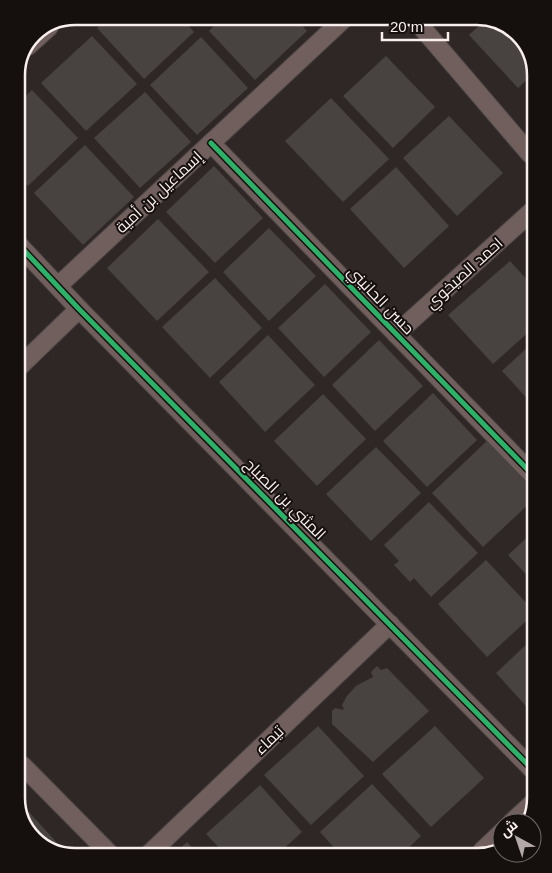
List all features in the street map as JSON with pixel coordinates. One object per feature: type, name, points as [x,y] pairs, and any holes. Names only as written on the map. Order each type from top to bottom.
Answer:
[{"type":"street","name":"إسماعيل بن أمية","points":[[58,286],[337,25]]},
{"type":"street","points":[[420,25],[527,150]]},
{"type":"street","name":"حسن الحانيني","points":[[211,143],[527,469]]},
{"type":"street","name":"احمد الصيخوي","points":[[396,334],[527,216]]},
{"type":"street","name":"المثني بن الصباح","points":[[25,251],[78,309],[527,764]]},
{"type":"street","points":[[25,361],[78,309]]},
{"type":"street","name":"تيماء","points":[[155,848],[390,624]]},
{"type":"street","points":[[25,768],[104,848]]},
{"type":"building","points":[[100,25],[188,25],[194,32],[144,79],[97,28]]},
{"type":"building","points":[[215,25],[302,25],[307,31],[255,80],[209,31]]},
{"type":"building","points":[[480,25],[505,33],[515,42],[522,53],[527,69],[527,80],[518,88],[469,35]]},
{"type":"building","points":[[92,36],[137,84],[86,131],[41,83]]},
{"type":"building","points":[[201,37],[248,88],[197,135],[150,85]]},
{"type":"building","points":[[386,56],[435,107],[393,148],[343,96]]},
{"type":"building","points":[[32,90],[78,138],[28,186],[25,183],[25,97]]},
{"type":"building","points":[[145,92],[191,142],[140,188],[94,138]]},
{"type":"building","points":[[331,98],[389,159],[343,202],[285,141]]},
{"type":"building","points":[[449,116],[503,173],[457,216],[403,158]]},
{"type":"building","points":[[85,145],[134,197],[83,245],[34,193]]},
{"type":"building","points":[[214,166],[263,218],[215,263],[166,212]]},
{"type":"building","points":[[396,167],[449,226],[404,268],[350,209]]},
{"type":"building","points":[[158,219],[209,272],[157,321],[107,268]]},
{"type":"building","points":[[269,228],[316,276],[269,321],[223,272]]},
{"type":"building","points":[[510,261],[527,280],[527,333],[493,364],[448,315]]},
{"type":"building","points":[[215,278],[262,328],[210,378],[162,327]]},
{"type":"building","points":[[325,284],[371,332],[324,377],[278,328]]},
{"type":"building","points":[[268,335],[315,385],[265,432],[219,382]]},
{"type":"building","points":[[379,340],[423,386],[375,431],[332,385]]},
{"type":"building","points":[[527,348],[527,398],[502,371]]},
{"type":"building","points":[[433,393],[477,440],[427,487],[383,441]]},
{"type":"building","points":[[323,394],[366,439],[317,486],[274,441]]},
{"type":"building","points":[[490,438],[527,478],[527,506],[483,547],[432,493]]},
{"type":"building","points":[[376,447],[421,493],[371,541],[326,494]]},
{"type":"building","points":[[429,502],[478,553],[431,597],[414,578],[410,582],[394,565],[399,561],[384,545]]},
{"type":"building","points":[[527,538],[527,575],[508,555]]},
{"type":"building","points":[[486,560],[527,604],[527,620],[487,657],[438,604]]},
{"type":"building","points":[[527,644],[527,707],[496,673]]},
{"type":"building","points":[[377,666],[381,670],[387,668],[429,711],[373,762],[332,724],[332,711],[335,708],[344,710],[342,705],[347,696],[356,686],[373,677],[371,672]]},
{"type":"building","points":[[318,726],[364,776],[311,825],[264,775]]},
{"type":"building","points":[[435,726],[484,778],[431,827],[382,774]]},
{"type":"building","points":[[372,784],[421,836],[408,848],[334,848],[320,832]]},
{"type":"building","points":[[260,785],[302,832],[285,848],[219,848],[206,834]]},
{"type":"building","points":[[29,812],[59,845],[47,840],[37,831],[28,813]]},
{"type":"building","points":[[187,842],[193,848],[181,848]]},
{"type":"cycle path","points":[[211,143],[527,469]]},
{"type":"cycle path","points":[[25,251],[79,309],[527,764]]}]
